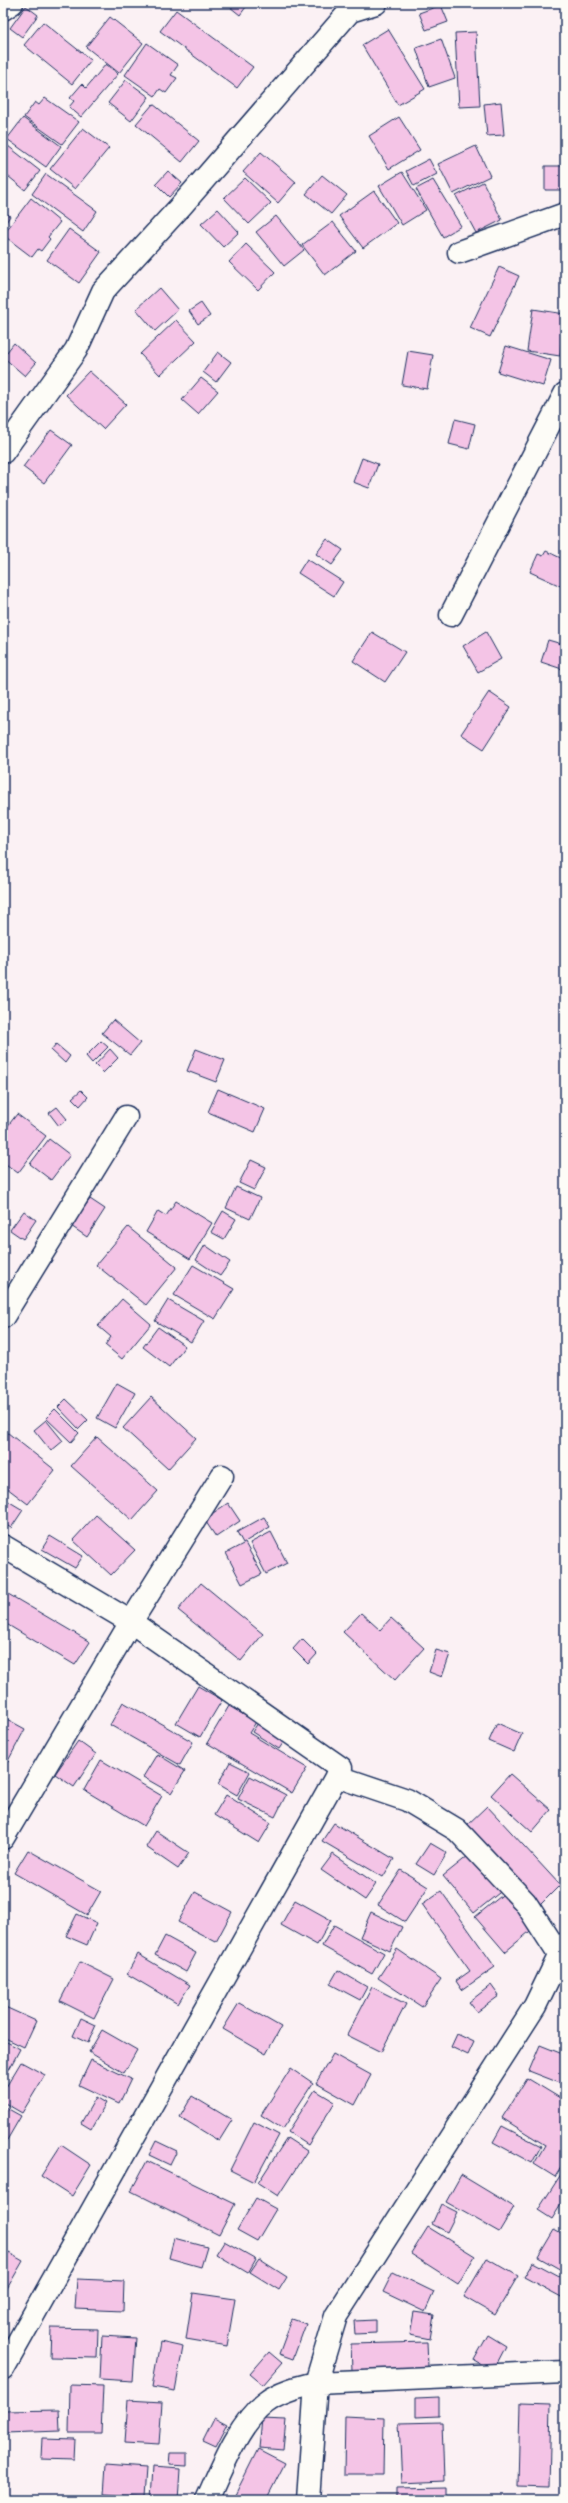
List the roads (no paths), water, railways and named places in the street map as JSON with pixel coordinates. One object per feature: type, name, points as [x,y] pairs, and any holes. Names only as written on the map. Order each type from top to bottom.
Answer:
[{"type":"street","points":[[3,9],[12,3]]},
{"type":"street","points":[[3,452],[76,350],[103,291],[181,206],[346,7],[376,3]]},
{"type":"street","points":[[459,252],[565,214]]},
{"type":"street","points":[[451,615],[565,394]]},
{"type":"street","points":[[3,1317],[126,1117]]},
{"type":"street","points":[[3,1838],[131,1622],[222,1476]]},
{"type":"street","points":[[3,1546],[131,1622],[341,1768],[3,2369]]},
{"type":"street","points":[[308,2500],[316,2383],[336,2316],[535,2006],[562,1950],[525,1902],[457,1830],[407,1800],[336,1776]]},
{"type":"street","points":[[206,2500],[240,2432],[264,2403],[293,2388],[316,2383],[565,2372]]}]
